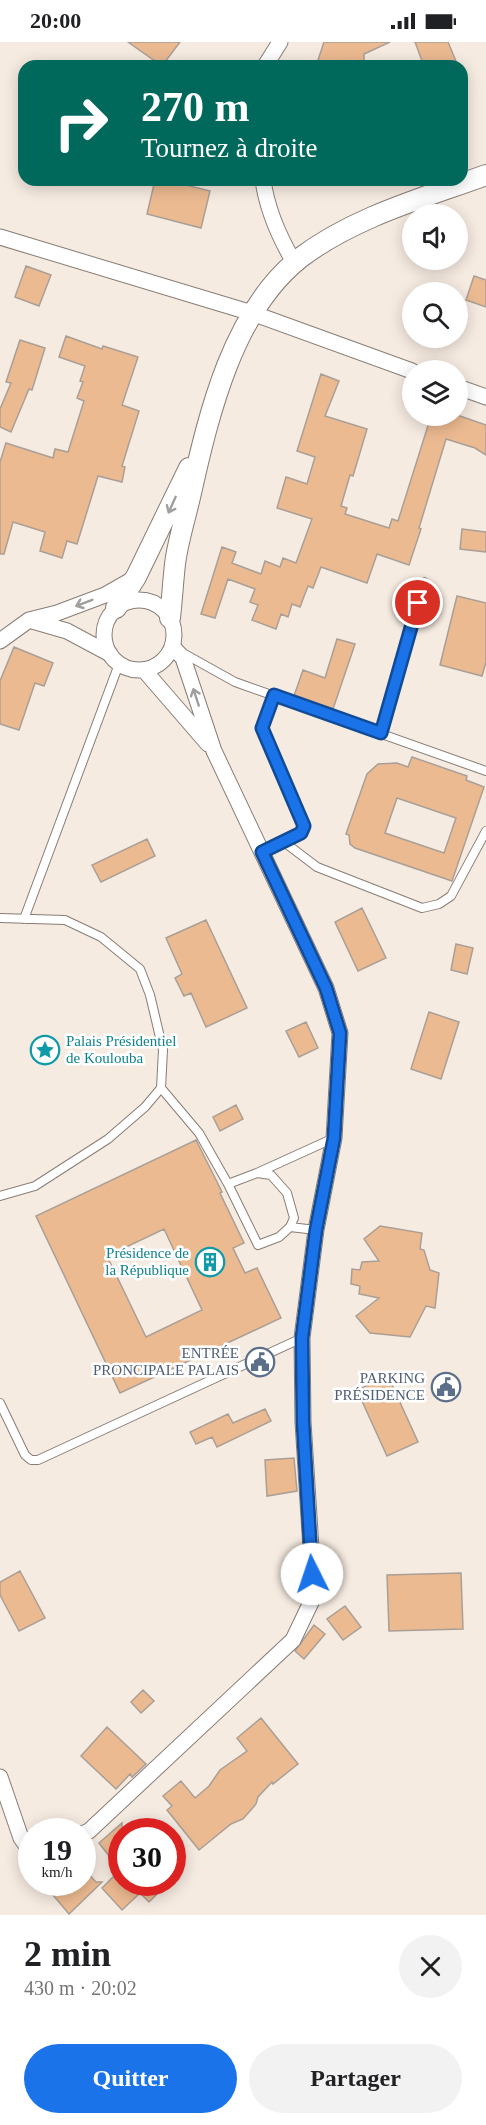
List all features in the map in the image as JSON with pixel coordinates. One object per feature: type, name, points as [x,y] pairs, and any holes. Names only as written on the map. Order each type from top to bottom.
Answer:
[{"type":"street","points":[[269,60],[280,42]]},
{"type":"street","points":[[468,182],[486,175]]},
{"type":"street","points":[[264,186],[265,197],[281,240],[295,264]]},
{"type":"street","points":[[29,620],[67,631],[126,668],[144,670],[161,662],[172,646],[174,632],[170,618],[176,562],[205,433],[229,362],[252,313],[275,282],[325,241],[363,221],[457,186]]},
{"type":"street","points":[[0,237],[252,313],[402,367]]},
{"type":"street","points":[[468,391],[486,398]]},
{"type":"street","points":[[114,659],[105,645],[105,625],[109,615],[136,577],[205,433]]},
{"type":"street","points":[[0,641],[29,620],[57,613],[105,595],[136,577]]},
{"type":"street","points":[[116,608],[127,601],[139,599],[157,605],[170,618]]},
{"type":"street","points":[[96,1824],[293,1640],[314,1596],[303,1422],[302,1338],[316,1230],[334,1138],[340,1033],[326,988],[214,751],[183,658],[172,646]]},
{"type":"street","points":[[144,670],[214,751]]},
{"type":"street","points":[[0,1777],[18,1829]]},
{"type":"lane","points":[[381,733],[424,582]]},
{"type":"lane","points":[[172,646],[235,682],[486,771]]},
{"type":"lane","points":[[24,919],[114,659]]},
{"type":"lane","points":[[262,852],[301,833],[304,826],[262,728],[274,695]]},
{"type":"lane","points":[[284,842],[317,867],[422,908],[439,904],[451,896],[486,831]]},
{"type":"lane","points":[[0,918],[65,920],[101,937],[140,969],[150,995],[163,1050],[161,1088],[145,1107],[108,1139],[35,1186],[0,1196]]},
{"type":"lane","points":[[161,1088],[199,1133],[228,1184],[258,1245],[279,1237],[290,1227],[294,1218],[287,1193],[271,1175],[257,1173]]},
{"type":"lane","points":[[228,1184],[334,1138]]},
{"type":"lane","points":[[290,1227],[316,1230]]},
{"type":"lane","points":[[0,1403],[25,1455],[31,1460],[39,1460],[302,1338]]},
{"type":"building","points":[[128,42],[180,42],[166,60],[154,60]]},
{"type":"building","points":[[324,42],[390,42],[364,54],[364,60],[318,60]]},
{"type":"building","points":[[415,42],[448,42],[456,60],[422,60]]},
{"type":"building","points":[[154,186],[190,186],[210,191],[201,228],[147,214]]},
{"type":"building","points":[[26,266],[51,275],[39,306],[15,297]]},
{"type":"building","points":[[474,276],[486,280],[486,307],[468,301]]},
{"type":"building","points":[[66,336],[102,349],[103,346],[138,357],[122,405],[139,411],[122,466],[125,467],[122,482],[98,476],[77,544],[67,541],[62,558],[40,551],[45,532],[13,522],[4,554],[0,554],[0,462],[6,443],[53,458],[55,449],[68,452],[84,401],[77,398],[83,382],[80,381],[85,366],[59,357]]},
{"type":"building","points":[[20,340],[45,348],[32,390],[29,389],[11,432],[0,427],[0,409],[11,383],[6,382]]},
{"type":"building","points":[[321,374],[339,381],[325,416],[367,429],[341,506],[347,508],[345,514],[389,528],[392,519],[398,521],[428,426],[468,426],[468,419],[486,425],[486,455],[475,448],[446,439],[409,565],[377,554],[367,583],[321,567],[313,588],[308,586],[300,607],[292,604],[288,617],[281,614],[276,629],[252,620],[258,605],[250,602],[255,589],[228,579],[215,618],[201,614],[222,547],[236,552],[232,563],[261,574],[265,561],[280,567],[283,558],[296,563],[312,519],[277,508],[286,477],[307,484],[315,457],[297,451]]},
{"type":"building","points":[[462,529],[486,532],[486,552],[460,549]]},
{"type":"building","points":[[457,596],[486,603],[486,662],[482,676],[440,665]]},
{"type":"building","points":[[337,639],[355,644],[333,709],[294,696],[303,670],[325,678]]},
{"type":"building","points":[[14,647],[53,663],[44,686],[35,683],[19,730],[0,724],[0,681]]},
{"type":"building","points":[[412,757],[467,776],[466,780],[484,787],[452,881],[355,848],[350,844],[349,835],[346,834],[367,774],[378,764],[397,763],[408,767]],"holes":[[[397,798],[456,818],[444,853],[385,833]]]},
{"type":"building","points":[[147,839],[155,856],[101,882],[92,865]]},
{"type":"building","points":[[362,908],[386,958],[358,971],[335,922]]},
{"type":"building","points":[[206,920],[247,1008],[206,1027],[191,993],[184,996],[175,978],[182,974],[166,938]]},
{"type":"building","points":[[456,944],[473,948],[467,974],[451,970]]},
{"type":"building","points":[[429,1012],[459,1022],[441,1079],[411,1069]]},
{"type":"building","points":[[306,1022],[318,1048],[299,1057],[286,1031]]},
{"type":"building","points":[[236,1105],[243,1119],[220,1131],[213,1117]]},
{"type":"building","name":"Présidence de la République","points":[[196,1140],[244,1243],[233,1248],[245,1273],[257,1268],[281,1318],[120,1393],[36,1216]],"holes":[[[164,1229],[202,1310],[146,1337],[107,1256]]]},
{"type":"building","points":[[380,1226],[422,1233],[420,1249],[424,1250],[430,1270],[439,1273],[435,1308],[426,1306],[410,1337],[370,1333],[356,1316],[379,1298],[359,1294],[360,1286],[351,1284],[352,1269],[360,1270],[362,1262],[379,1261],[364,1239]]},
{"type":"building","points":[[388,1376],[418,1442],[387,1456],[357,1390]]},
{"type":"building","points":[[265,1409],[271,1421],[217,1447],[212,1437],[196,1444],[190,1432],[228,1414],[233,1423]]},
{"type":"building","points":[[294,1458],[297,1491],[267,1496],[265,1460]]},
{"type":"building","points":[[20,1571],[45,1618],[19,1631],[0,1595],[0,1582]]},
{"type":"building","points":[[461,1573],[463,1629],[389,1631],[387,1575]]},
{"type":"building","points":[[345,1606],[361,1627],[343,1640],[327,1619]]},
{"type":"building","points":[[314,1625],[325,1634],[304,1659],[295,1651]]},
{"type":"building","points":[[143,1690],[154,1701],[141,1713],[131,1702]]},
{"type":"building","points":[[261,1718],[298,1764],[273,1784],[272,1782],[243,1819],[231,1824],[199,1850],[186,1834],[186,1818],[173,1818],[167,1810],[172,1806],[163,1796],[181,1781],[195,1798],[209,1786],[220,1770],[247,1751],[237,1738]]},
{"type":"building","points":[[107,1727],[146,1764],[132,1777],[130,1774],[116,1789],[81,1756]]},
{"type":"building","points":[[108,1835],[108,1855],[99,1843]]},
{"type":"building","points":[[108,1882],[108,1895],[102,1888]]},
{"type":"building","points":[[54,1896],[88,1896],[69,1914]]},
{"type":"building","points":[[109,1896],[137,1896],[122,1910]]},
{"type":"building","points":[[143,1896],[155,1896],[149,1902]]},
{"type":"place","name":"Palais Présidentiel de Koulouba","points":[[45,1050]]},
{"type":"place","name":"Présidence de la République","points":[[210,1262]]},
{"type":"place","name":"ENTRÉE PRONCIPALE PALAIS","points":[[260,1362]]},
{"type":"place","name":"PARKING PRÉSIDENCE","points":[[446,1387]]},
{"type":"route","points":[[312,1574],[303,1422],[302,1338],[316,1230],[334,1138],[340,1033],[326,988],[262,852],[301,833],[304,826],[262,728],[274,695],[381,733],[418,603]]}]
